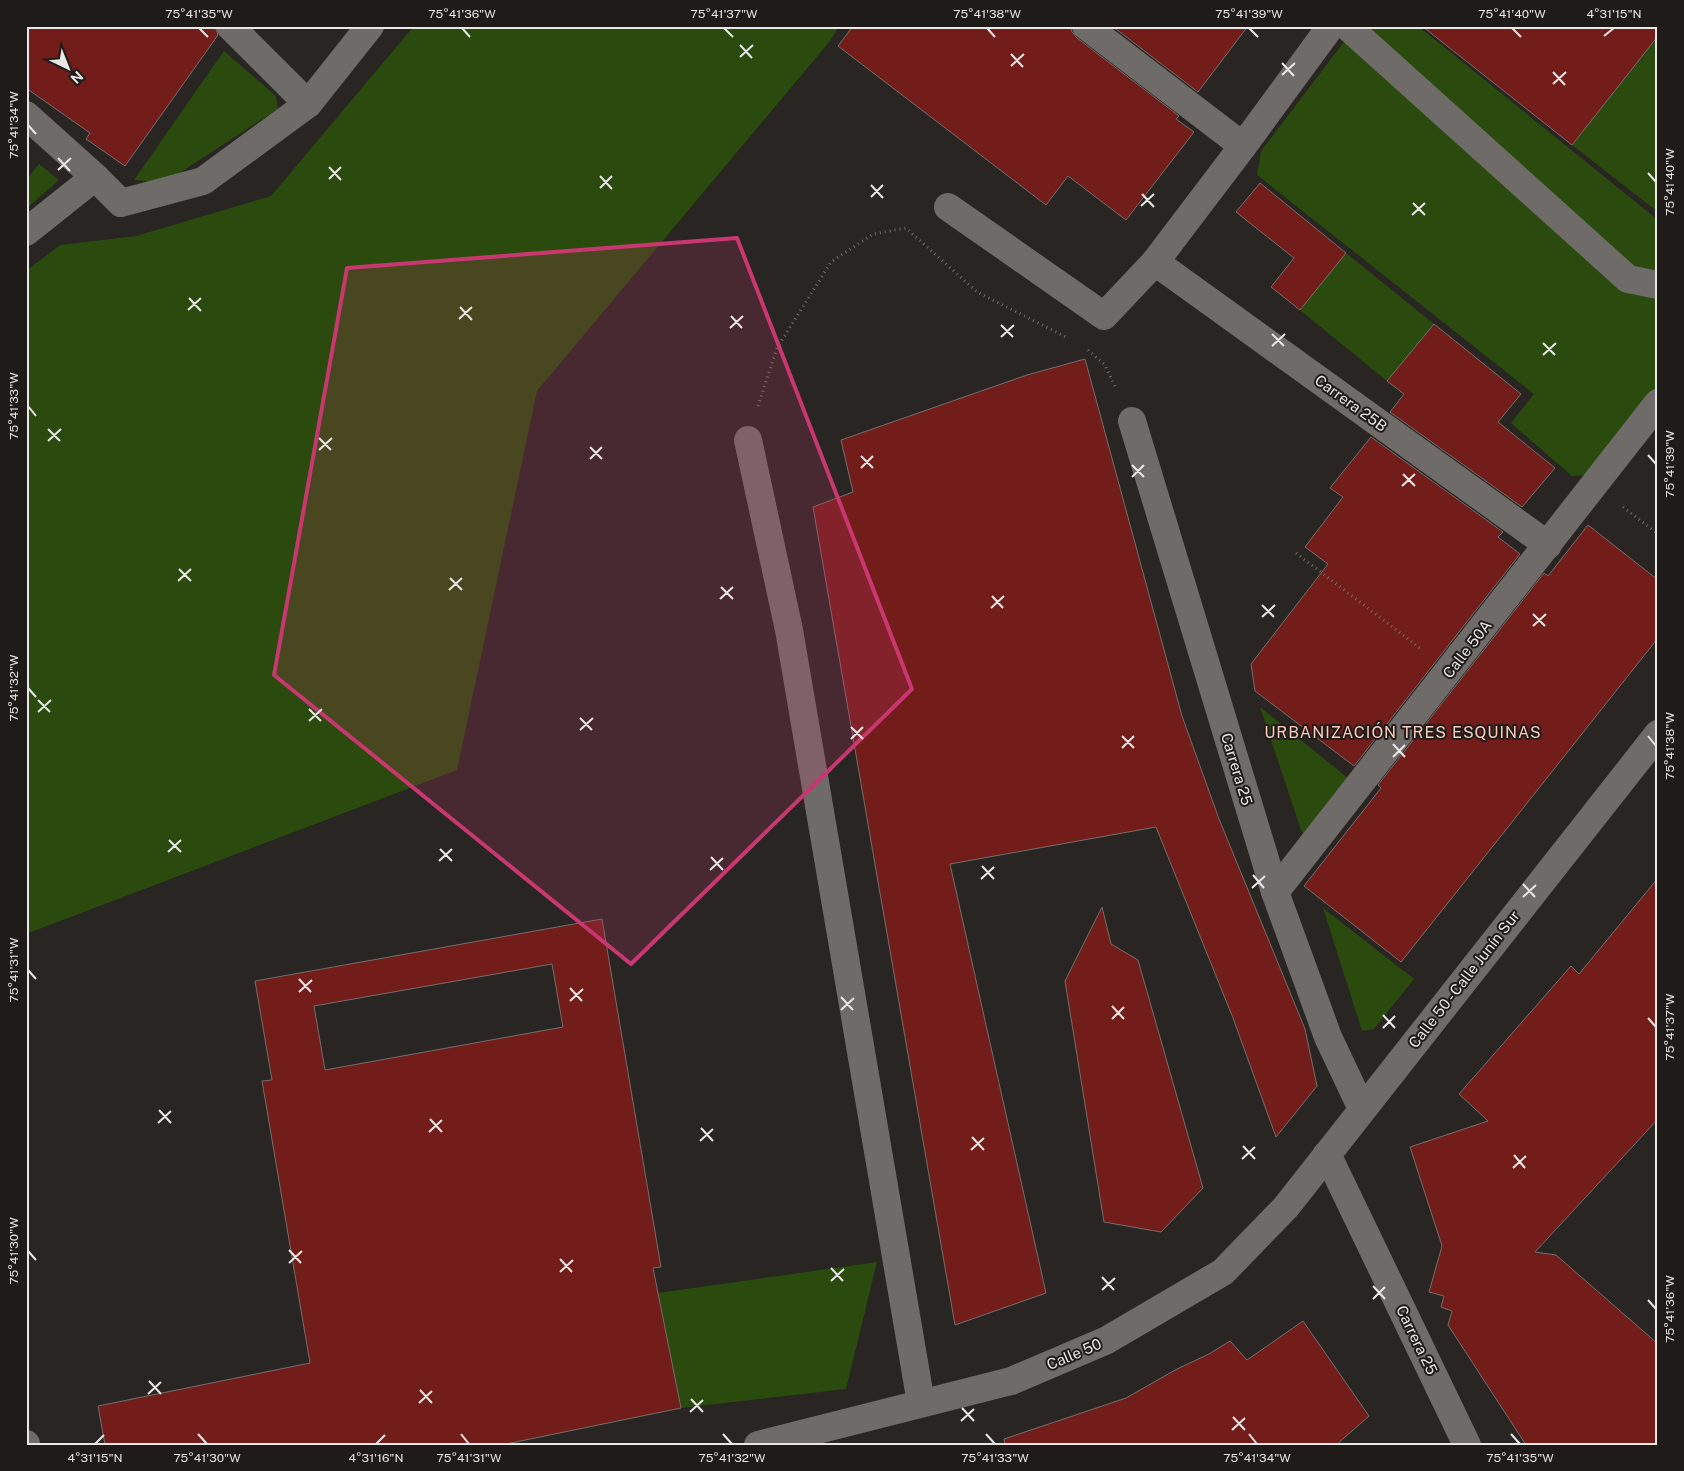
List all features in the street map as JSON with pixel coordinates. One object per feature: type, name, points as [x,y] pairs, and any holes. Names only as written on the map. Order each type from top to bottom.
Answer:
[{"type":"street","points":[[230,26],[308,104]]},
{"type":"street","points":[[26,115],[121,203],[203,181],[308,104],[370,26]]},
{"type":"street","points":[[1086,26],[1243,146]]},
{"type":"street","points":[[948,207],[1104,316],[1155,262],[1331,26]]},
{"type":"street","points":[[1346,26],[1628,279],[1658,285]]},
{"type":"street","points":[[26,232],[95,177]]},
{"type":"street","name":"Carrera 25B","points":[[1155,262],[1548,545]]},
{"type":"street","name":"Calle 50A","points":[[1275,892],[1658,404]]},
{"type":"street","name":"Carrera 25","points":[[1132,421],[1275,892],[1328,1037],[1362,1109]]},
{"type":"street","points":[[748,440],[790,640],[921,1403]]},
{"type":"street","name":"Calle 50 - Calle Junín Sur","points":[[1328,1154],[1658,734]]},
{"type":"street","name":"Carrera 25","points":[[1328,1154],[1467,1445]]},
{"type":"street","name":"Calle 50","points":[[758,1445],[1011,1381],[1098,1344],[1223,1272],[1286,1207],[1328,1154]]},
{"type":"path","points":[[748,440],[761,392],[776,348],[831,262],[874,234],[906,228],[977,292],[1074,340]]},
{"type":"path","points":[[1082,345],[1105,365]]},
{"type":"path","points":[[1594,486],[1658,534]]},
{"type":"path","points":[[1296,553],[1449,671]]},
{"type":"highlighted area","points":[[737,238],[912,689],[631,964],[274,675],[347,268]]},
{"type":"green space","points":[[414,26],[839,26],[830,41],[537,391],[457,770],[26,934],[26,271],[60,245],[136,236],[271,196]]},
{"type":"green space","points":[[1356,26],[1418,26],[1658,220],[1658,411],[1607,474],[1572,476],[1511,423],[1534,394],[1257,175],[1261,151]]},
{"type":"green space","points":[[1658,36],[1658,212],[1572,145]]},
{"type":"green space","points":[[224,51],[276,96],[278,109],[181,172],[159,182],[134,180]]},
{"type":"green space","points":[[39,164],[59,180],[26,209],[26,180]]},
{"type":"green space","points":[[1346,253],[1434,324],[1387,381],[1300,310]]},
{"type":"green space","points":[[1260,707],[1349,779],[1310,832],[1302,833]]},
{"type":"green space","points":[[1323,908],[1414,979],[1374,1029],[1362,1031]]},
{"type":"green space","points":[[877,1262],[846,1389],[681,1408],[658,1293]]},
{"type":"building","points":[[26,26],[215,26],[218,35],[125,166],[86,139],[90,133],[26,88]]},
{"type":"building","points":[[853,26],[1071,26],[1072,32],[1077,38],[1179,116],[1176,119],[1194,132],[1126,220],[1068,176],[1046,205],[838,46]]},
{"type":"building","points":[[1112,26],[1248,26],[1198,92]]},
{"type":"building","points":[[1422,26],[1658,26],[1658,36],[1572,145]]},
{"type":"building","points":[[1260,183],[1346,253],[1300,310],[1271,287],[1294,258],[1236,212]]},
{"type":"building","points":[[1434,324],[1521,394],[1498,422],[1555,468],[1522,507],[1390,412],[1404,394],[1387,381]]},
{"type":"building","points":[[1085,359],[1182,716],[1219,819],[1305,1029],[1317,1086],[1276,1137],[1233,1018],[1156,827],[950,864],[1046,1293],[955,1325],[813,507],[853,492],[841,440],[1027,375]]},
{"type":"building","points":[[1371,437],[1503,532],[1498,537],[1520,554],[1354,766],[1255,691],[1251,664],[1328,564],[1305,547],[1343,497],[1330,488]]},
{"type":"building","points":[[1588,525],[1658,580],[1658,638],[1401,962],[1304,886],[1381,788],[1378,785],[1544,573],[1548,576]]},
{"type":"building","points":[[1658,878],[1658,1119],[1535,1252],[1556,1255],[1658,1344],[1658,1445],[1526,1445],[1448,1325],[1452,1311],[1441,1307],[1444,1296],[1429,1292],[1442,1246],[1410,1147],[1488,1121],[1459,1094],[1571,966],[1579,974]]},
{"type":"building","points":[[1102,907],[1111,944],[1138,960],[1203,1188],[1161,1232],[1104,1222],[1065,981]]},
{"type":"building","points":[[602,919],[661,1267],[653,1268],[681,1408],[501,1445],[105,1445],[98,1406],[310,1363],[262,1081],[272,1080],[255,981]],"holes":[[[552,964],[563,1027],[325,1070],[314,1006]]]},
{"type":"building","points":[[1303,1321],[1369,1416],[1336,1445],[1005,1445],[1004,1439],[1126,1398],[1230,1341],[1247,1360]]},
{"type":"district","name":"URBANIZACIÓN TRES ESQUINAS","points":[[1403,732]]}]
